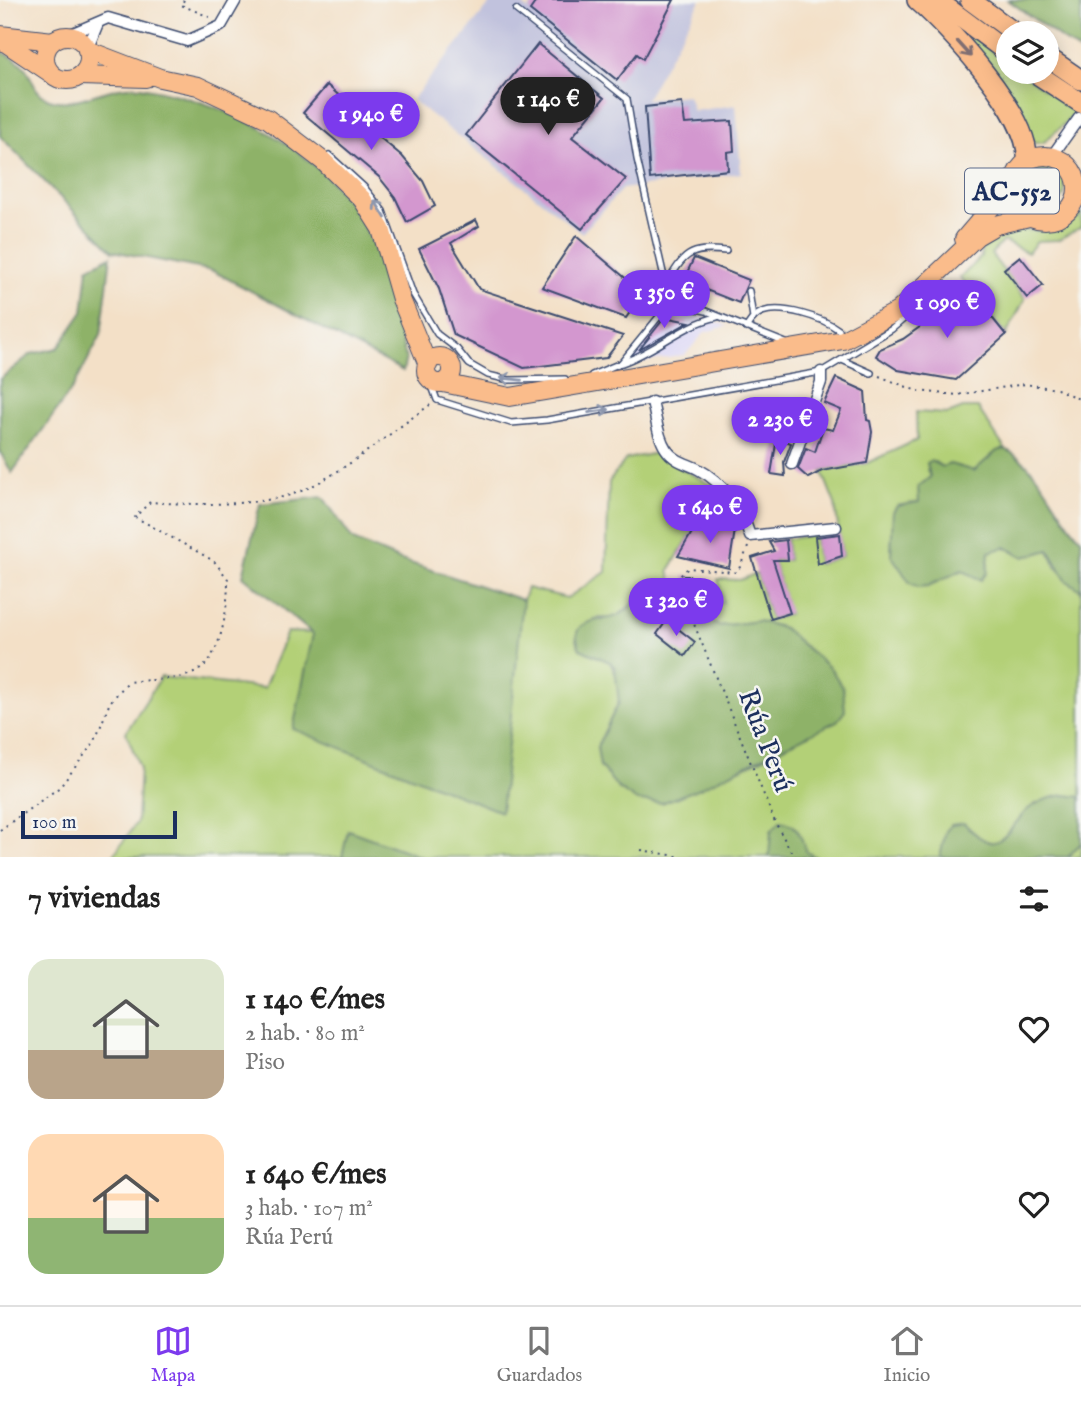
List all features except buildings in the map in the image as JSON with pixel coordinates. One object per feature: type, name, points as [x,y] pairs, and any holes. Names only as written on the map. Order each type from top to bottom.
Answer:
[{"type":"highway","points":[[917,0],[985,72],[1023,136],[1027,160]]},
{"type":"highway","points":[[937,0],[996,44]]},
{"type":"highway","points":[[970,0],[999,21]]},
{"type":"highway","points":[[1059,65],[1081,80]]},
{"type":"highway","points":[[1048,84],[1080,111]]},
{"type":"main road","points":[[0,37],[78,40],[87,50],[160,78],[198,86],[268,119],[323,161],[362,199],[382,229],[401,299],[438,376]]},
{"type":"main road","points":[[0,37],[55,77],[68,80],[80,76],[160,78]]},
{"type":"main road","points":[[55,77],[45,59],[60,39]]},
{"type":"main road","points":[[80,76],[88,61],[87,50]]},
{"type":"main road","name":"AC-552","points":[[438,376],[516,395],[802,349],[863,332],[898,311],[945,267],[978,236],[996,225],[1029,217],[1039,220],[1059,217],[1077,202],[1075,169],[1052,156],[1027,160],[1020,166],[1012,183],[968,233],[945,267]]},
{"type":"main road","name":"AC-552","points":[[1012,183],[1016,202],[1029,217]]},
{"type":"street","points":[[60,39],[108,18],[187,41],[221,26],[236,0]]},
{"type":"street","points":[[87,50],[97,23]]},
{"type":"street","points":[[1052,156],[1080,111]]},
{"type":"street","points":[[792,464],[821,382],[821,372]]},
{"type":"street","points":[[652,402],[665,448],[676,460],[700,470],[718,484],[745,520],[750,536],[836,527]]},
{"type":"lane","points":[[516,10],[627,99],[637,159],[670,303]]},
{"type":"lane","points":[[198,86],[229,92],[253,103]]},
{"type":"lane","points":[[265,108],[313,143]]},
{"type":"lane","points":[[323,150],[365,187],[383,211],[423,314],[437,334],[457,349],[469,364],[488,375],[509,380],[572,379],[594,374]]},
{"type":"lane","points":[[666,285],[688,254],[703,248],[726,251]]},
{"type":"lane","points":[[438,376],[511,423],[547,420],[821,372],[891,330],[933,294],[945,267]]},
{"type":"lane","points":[[749,291],[753,318]]},
{"type":"lane","points":[[670,303],[720,316],[802,349]]},
{"type":"lane","points":[[621,363],[670,303]]},
{"type":"lane","points":[[746,328],[753,318],[765,311],[798,312],[831,324],[839,330]]},
{"type":"lane","points":[[516,395],[594,374],[647,354],[697,324],[720,316]]},
{"type":"lane","points":[[842,360],[871,373]]},
{"type":"path","points":[[184,0],[181,5],[209,15],[221,26]]},
{"type":"path","points":[[871,373],[917,391],[957,395],[1025,384],[1057,389],[1081,400]]},
{"type":"path","points":[[0,830],[60,787],[95,741],[110,702],[128,682],[194,674],[210,662],[228,610],[229,579],[214,561],[135,517],[150,502],[231,502],[289,495],[320,481],[438,376]]},
{"type":"path","name":"Rúa Perú","points":[[750,536],[744,559],[735,572],[688,568],[678,578],[678,585],[775,822],[794,857]]},
{"type":"path","points":[[641,850],[682,857]]},
{"type":"shaded area","points":[[493,0],[517,0],[528,10],[536,0],[701,0],[646,99],[688,95],[693,111],[736,105],[741,173],[622,189],[582,233],[412,100]]},
{"type":"shaded area","points":[[684,311],[728,326],[705,332],[685,355],[628,365],[658,321]]},
{"type":"green space","points":[[1008,0],[1081,0],[1081,53],[1059,37],[1059,21],[1037,21]]},
{"type":"green space","points":[[957,23],[996,54],[996,84],[1037,84],[1081,114],[1081,119],[1075,114],[1043,143],[1034,143],[955,26]]},
{"type":"green space","points":[[0,51],[23,66],[36,89],[47,98],[69,101],[129,87],[175,94],[241,118],[302,155],[329,179],[351,206],[369,236],[386,281],[406,358],[403,371],[213,271],[113,251],[0,136]]},
{"type":"green space","points":[[1045,168],[1053,169],[1059,174],[1064,180],[1064,196],[1059,202],[1053,207],[1045,208],[1037,207],[1031,202],[1026,196],[1025,188],[1026,180],[1031,174],[1037,169]]},
{"type":"green space","points":[[1081,213],[1081,227],[1058,240],[1037,241],[1028,253],[1003,241],[991,254],[1025,299],[1006,335],[960,278],[981,257],[982,239],[1008,230],[1058,229]]},
{"type":"green space","points":[[111,256],[101,335],[74,386],[12,473],[0,452],[0,379],[31,354],[58,348],[83,312],[88,268]]},
{"type":"green space","points":[[963,408],[978,408],[1005,449],[997,451],[974,471],[950,464],[942,467],[935,462],[927,470],[930,477],[919,503],[908,504],[893,512],[891,555],[928,586],[962,570],[975,577],[987,573],[989,552],[998,548],[1011,549],[1024,557],[1049,550],[1056,567],[1081,590],[1081,857],[112,857],[137,822],[140,768],[126,732],[161,677],[264,688],[287,632],[313,633],[523,600],[527,588],[567,598],[606,572],[609,482],[626,459],[662,452],[680,468],[716,488],[705,505],[707,519],[697,525],[669,570],[675,596],[660,590],[645,594],[618,615],[612,618],[599,617],[579,630],[576,640],[580,649],[610,662],[618,679],[619,702],[597,747],[600,766],[662,803],[762,759],[802,737],[831,669],[783,628],[759,621],[718,626],[703,616],[697,602],[723,603],[718,579],[740,580],[757,573],[771,619],[789,614],[773,560],[788,560],[786,539],[815,535],[818,564],[842,556],[835,504],[822,471],[867,463],[917,440],[916,412],[948,414]]},
{"type":"green space","points":[[1005,449],[1029,467],[1081,539],[1081,590],[1067,581],[1049,550],[1024,557],[1005,547],[989,552],[987,573],[981,580],[962,570],[928,586],[918,587],[910,583],[891,555],[893,512],[897,506],[919,502],[918,487],[930,477],[927,463],[931,461],[942,467],[950,464],[974,471],[997,451]]},
{"type":"green space","points":[[323,497],[353,540],[398,559],[523,600],[501,812],[293,729],[313,634],[243,576],[260,504]]},
{"type":"green space","points":[[660,590],[675,596],[718,626],[759,621],[783,628],[831,669],[843,688],[845,711],[837,721],[700,788],[662,803],[637,801],[618,788],[600,766],[597,747],[619,702],[615,668],[610,662],[580,649],[577,638],[578,630],[583,625],[615,617],[644,597]]},
{"type":"green space","points":[[1065,795],[1081,797],[1081,843],[1068,857],[940,857],[946,831],[951,825],[964,823],[984,840],[997,841],[1034,805]]},
{"type":"green space","points":[[780,821],[796,828],[807,852],[816,857],[769,857],[771,831]]},
{"type":"green space","points":[[348,830],[422,857],[342,857]]}]
